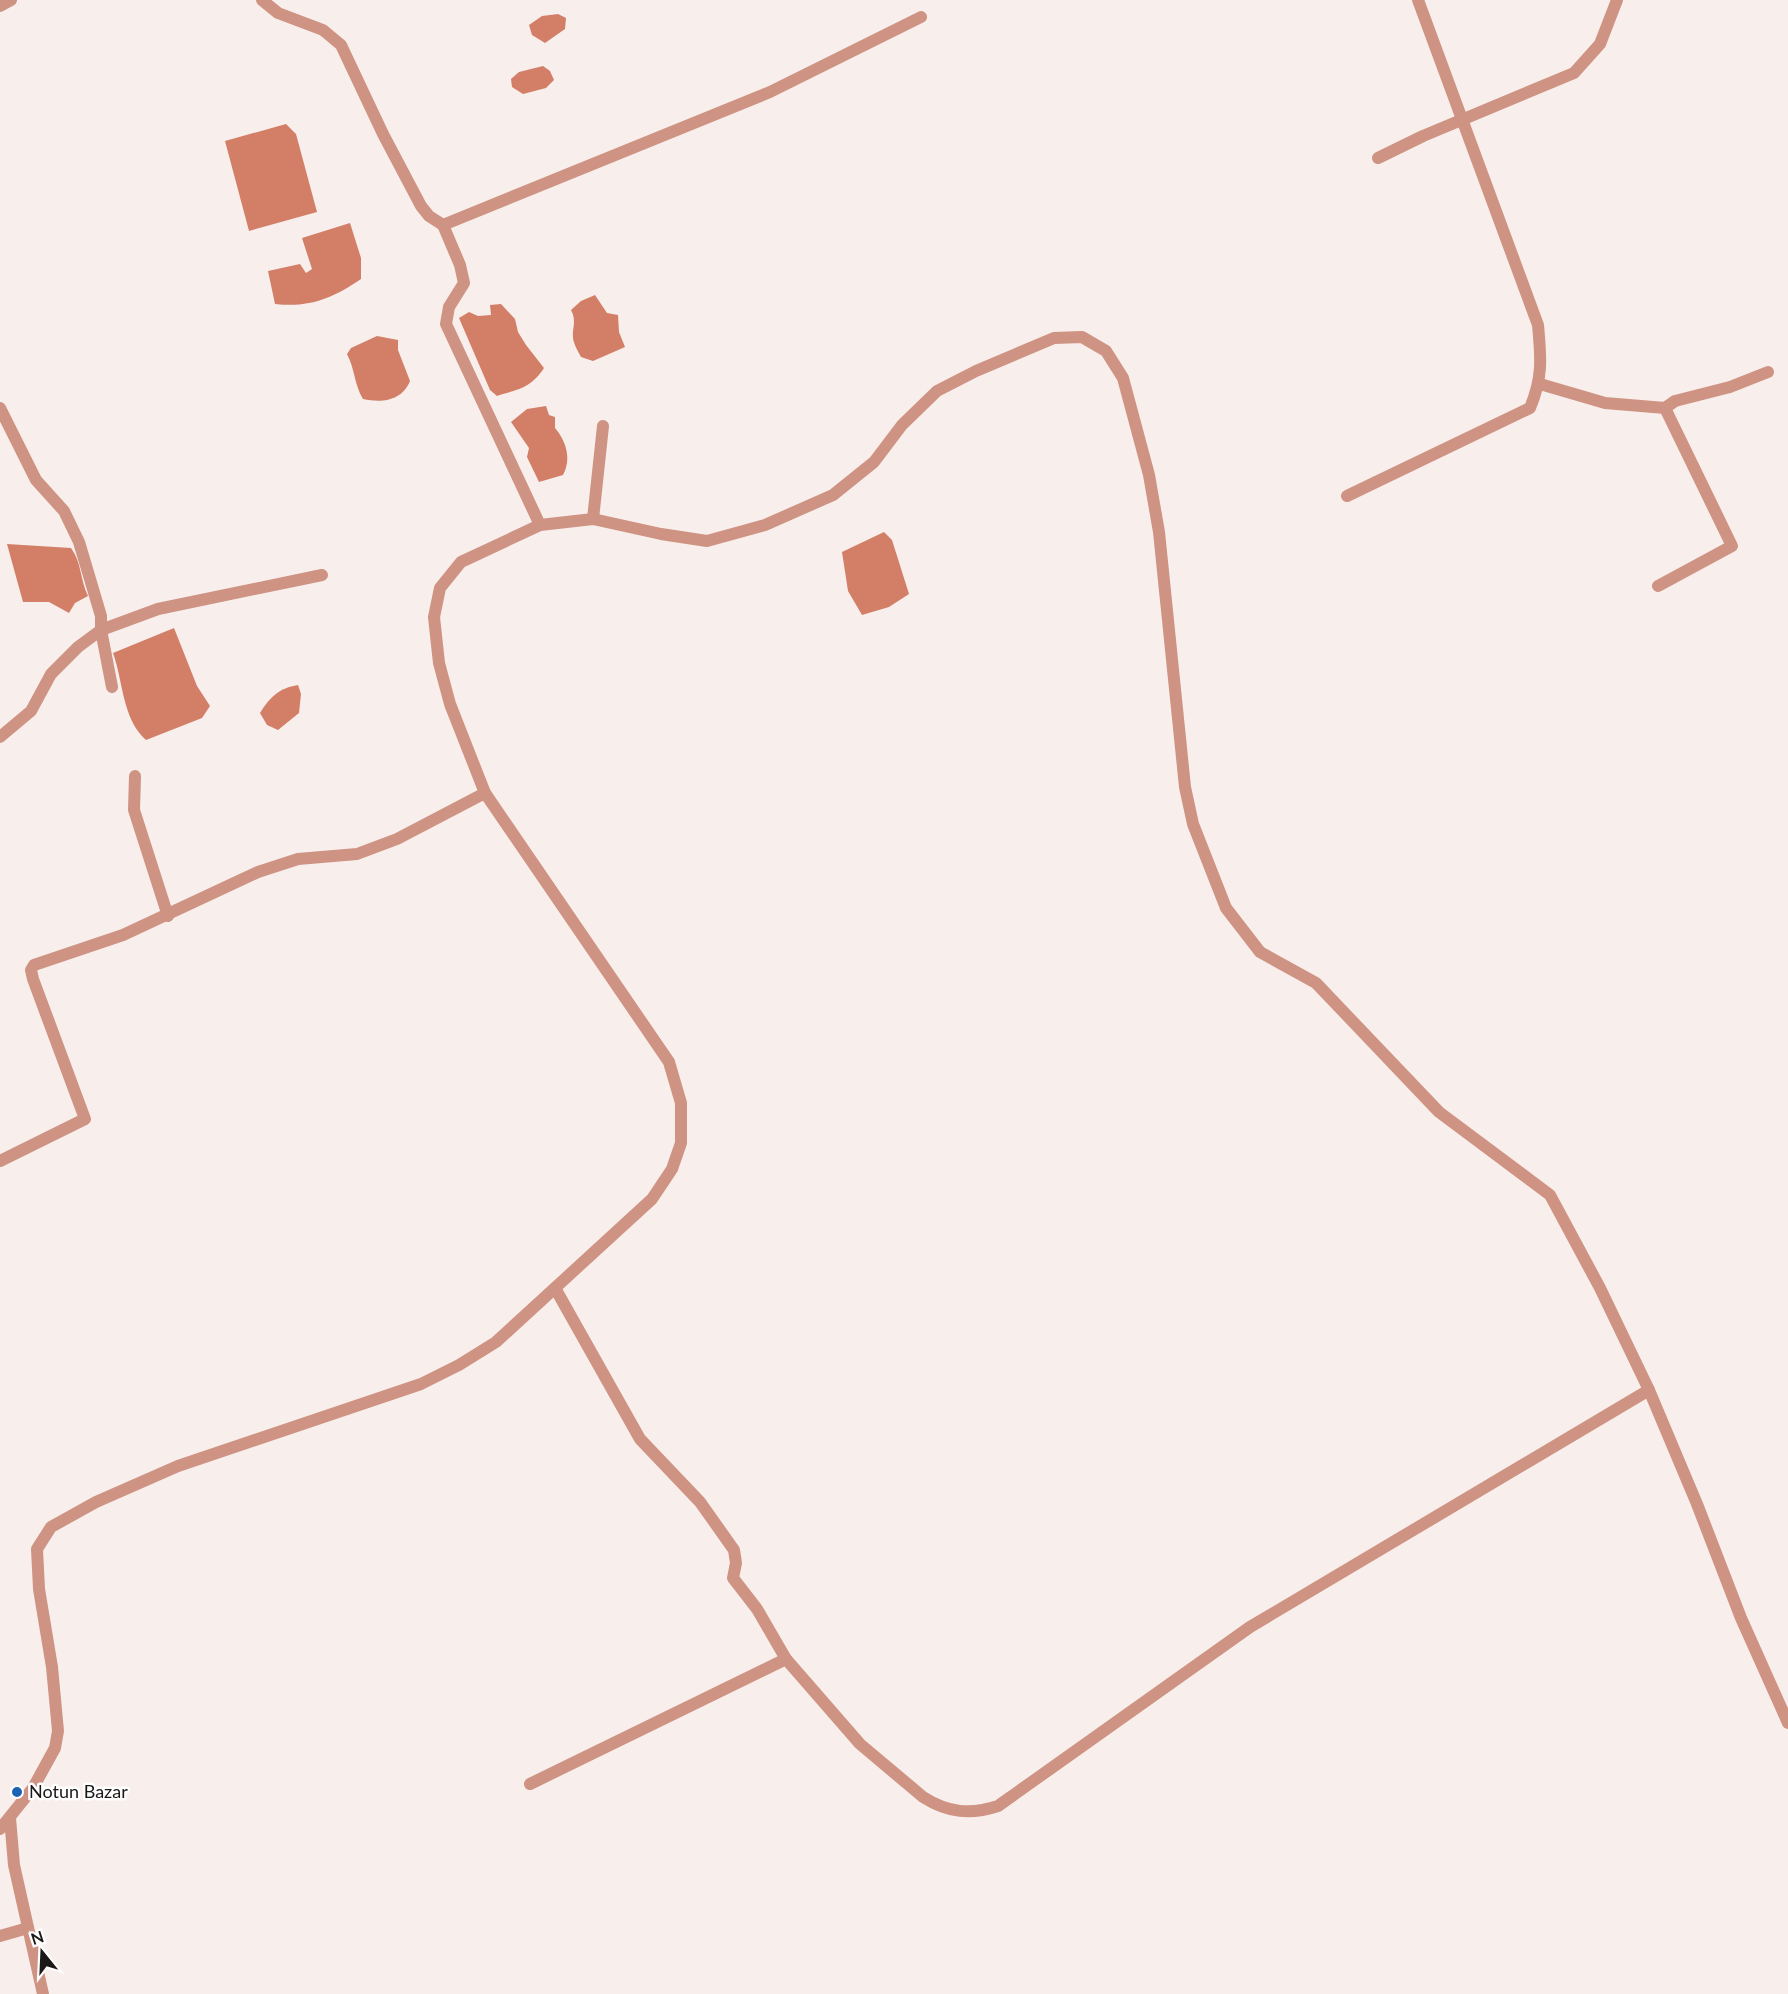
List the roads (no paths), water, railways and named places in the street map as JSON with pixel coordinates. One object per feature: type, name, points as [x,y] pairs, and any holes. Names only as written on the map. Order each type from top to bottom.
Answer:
[{"type":"street","points":[[0,6],[11,0]]},
{"type":"street","points":[[262,0],[278,13],[323,30],[341,45],[421,206],[429,216],[443,225],[460,265],[464,283],[449,307],[446,324],[540,525]]},
{"type":"street","points":[[1347,496],[1530,408],[1540,384],[1542,364],[1538,324],[1418,0]]},
{"type":"street","points":[[1378,158],[1462,119],[1574,73],[1600,44],[1617,0]]},
{"type":"street","points":[[443,225],[770,92],[921,17]]},
{"type":"street","points":[[0,1828],[33,1788],[55,1748],[58,1731],[52,1667],[39,1589],[37,1549],[51,1527],[96,1502],[178,1466],[421,1383],[459,1365],[496,1341],[652,1199],[672,1169],[681,1143],[681,1102],[669,1062],[485,793],[450,704],[439,663],[434,617],[440,588],[461,562],[540,525],[593,519],[661,534],[708,541],[765,525],[833,495],[874,462],[902,425],[937,391],[976,371],[1054,338],[1082,338],[1106,351],[1124,378],[1149,475],[1159,532],[1185,787],[1193,824],[1226,908],[1260,952],[1316,983],[1439,1112],[1550,1195],[1648,1390],[1697,1504],[1741,1618],[1788,1723]]},
{"type":"street","points":[[1540,384],[1605,403],[1665,408],[1675,401],[1730,387],[1768,372]]},
{"type":"street","points":[[0,408],[36,480],[64,511],[79,542],[101,616],[101,630],[112,687]]},
{"type":"street","points":[[1658,586],[1732,546],[1665,408]]},
{"type":"street","points":[[593,519],[603,426]]},
{"type":"street","points":[[0,737],[31,711],[51,674],[78,647],[101,630],[158,609],[322,575]]},
{"type":"street","points":[[135,776],[134,810],[168,916]]},
{"type":"street","points":[[0,1161],[86,1119],[33,979],[31,970],[34,965],[123,935],[168,916],[258,872],[298,859],[357,854],[397,839],[485,793]]},
{"type":"street","points":[[555,1288],[640,1439],[700,1502],[722,1530],[736,1557],[733,1578],[757,1609],[786,1659],[860,1744],[923,1797],[934,1804],[974,1813],[998,1806],[1250,1627],[1648,1390]]},
{"type":"street","points":[[531,1784],[786,1659]]},
{"type":"street","points":[[10,1818],[14,1865],[43,1994]]},
{"type":"street","points":[[0,1936],[28,1929]]},
{"type":"place","name":"Notun Bazar","points":[[17,1792]]}]
